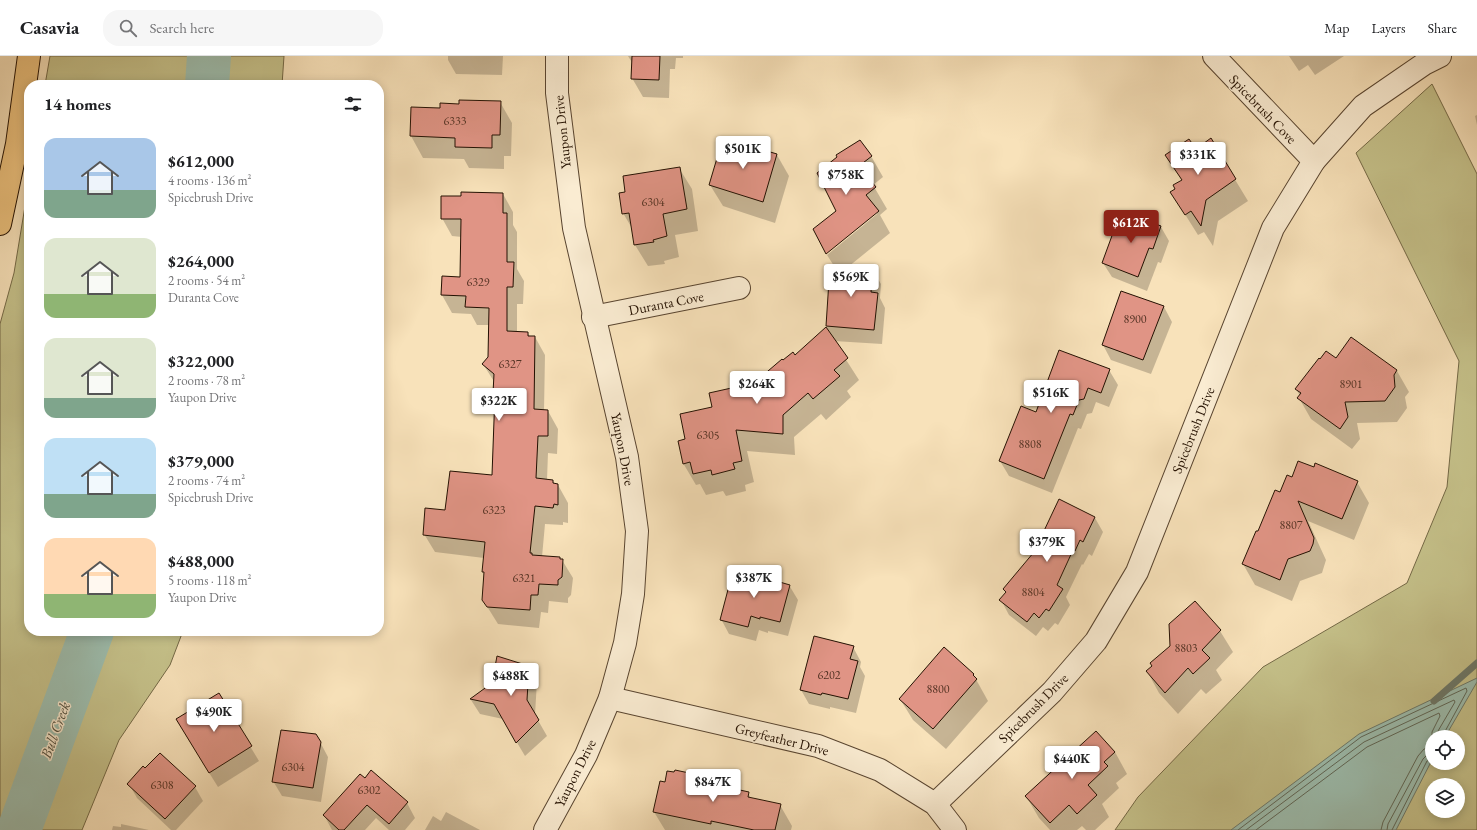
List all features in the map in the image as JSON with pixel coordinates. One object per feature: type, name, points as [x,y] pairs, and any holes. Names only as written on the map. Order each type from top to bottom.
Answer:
[{"type":"main road","points":[[26,80],[29,56]]},
{"type":"main road","points":[[0,224],[17,144],[24,93]]},
{"type":"street","name":"Yaupon Drive","points":[[545,830],[586,755],[610,698],[626,636],[633,594],[637,530],[627,456],[593,317],[574,228],[557,93],[557,56]]},
{"type":"street","name":"Spicebrush Cove","points":[[1214,56],[1314,161]]},
{"type":"street","name":"Spicebrush Drive","points":[[935,804],[1052,692],[1096,641],[1121,600],[1137,572],[1273,228],[1314,161],[1362,106],[1424,64],[1440,56]]},
{"type":"street","name":"Duranta Cove","points":[[593,317],[739,288]]},
{"type":"street","name":"Greyfeather Drive","points":[[610,698],[818,746],[880,770],[935,804],[955,830]]},
{"type":"shaded area","points":[[50,56],[284,56],[282,80],[46,80]]},
{"type":"shaded area","points":[[1432,84],[1477,174],[1477,830],[1115,830],[1138,797],[1263,667],[1407,583],[1447,487],[1459,361],[1356,153]]},
{"type":"shaded area","points":[[24,212],[24,636],[181,636],[170,665],[119,740],[82,830],[0,830],[0,324],[14,273]]},
{"type":"water","points":[[1477,678],[1477,682],[1449,730],[1425,730],[1425,770],[1427,770],[1396,830],[1231,830],[1359,734]]},
{"type":"building","points":[[632,56],[660,56],[659,80],[631,79]]},
{"type":"building","points":[[459,100],[501,101],[500,135],[492,135],[492,148],[455,147],[455,138],[410,136],[411,107],[440,108],[440,103],[459,104]]},
{"type":"building","points":[[723,138],[777,154],[763,202],[709,185]]},
{"type":"building","points":[[1211,138],[1236,179],[1206,200],[1201,226],[1191,211],[1185,215],[1170,192],[1175,189],[1173,185],[1182,180],[1165,155],[1189,139],[1196,149]]},
{"type":"building","points":[[860,140],[872,156],[859,166],[876,187],[866,195],[879,211],[826,254],[813,229],[836,211],[817,173],[837,157],[836,155]]},
{"type":"building","points":[[680,167],[687,209],[663,214],[667,236],[653,240],[654,242],[634,245],[629,213],[622,214],[619,193],[625,192],[623,176]]},
{"type":"building","points":[[461,192],[503,193],[503,213],[507,213],[507,262],[514,262],[513,287],[507,287],[507,331],[528,332],[528,336],[535,336],[534,409],[548,410],[548,436],[538,436],[536,478],[553,480],[553,483],[558,484],[558,505],[554,504],[553,508],[535,506],[530,553],[532,553],[532,555],[560,557],[560,559],[563,559],[562,577],[558,580],[558,585],[539,584],[538,595],[531,595],[530,610],[487,607],[482,600],[484,572],[482,572],[485,542],[423,535],[425,508],[445,510],[450,471],[492,475],[495,393],[493,393],[494,374],[482,364],[488,357],[489,308],[465,307],[466,296],[441,295],[442,276],[460,277],[461,219],[441,219],[441,196],[461,196]]},
{"type":"building","points":[[1121,211],[1161,226],[1153,249],[1149,248],[1138,277],[1102,263]]},
{"type":"building","points":[[830,265],[873,268],[871,292],[878,293],[874,330],[826,326]]},
{"type":"building","points":[[1121,291],[1164,306],[1143,360],[1102,345]]},
{"type":"building","points":[[826,327],[848,358],[834,370],[840,376],[813,399],[808,393],[783,415],[783,434],[736,430],[742,461],[733,463],[735,469],[712,475],[711,470],[693,474],[690,462],[683,464],[678,441],[685,439],[680,414],[712,407],[709,393],[754,383],[782,359],[783,360],[793,352],[795,355]]},
{"type":"building","points":[[1351,337],[1397,370],[1394,375],[1395,387],[1385,401],[1345,402],[1348,417],[1340,429],[1297,398],[1301,393],[1295,389],[1326,351],[1336,358]]},
{"type":"building","points":[[1059,350],[1110,369],[1101,393],[1088,388],[1084,399],[1079,400],[1073,415],[1070,414],[1044,479],[999,461],[1021,406],[1036,412]]},
{"type":"building","points":[[1298,461],[1314,467],[1315,463],[1358,481],[1342,519],[1298,501],[1314,538],[1313,544],[1310,551],[1288,559],[1280,580],[1242,564],[1275,490],[1280,492],[1287,475],[1292,477]]},
{"type":"building","points":[[1059,499],[1095,517],[1083,542],[1080,540],[1075,551],[1073,550],[1057,585],[1063,589],[1049,611],[1046,609],[1039,618],[1034,613],[1027,622],[999,600],[1006,592],[1003,589],[1034,552]]},
{"type":"building","points":[[738,570],[790,585],[780,622],[751,616],[748,627],[720,620],[730,582],[735,583]]},
{"type":"building","points":[[1195,601],[1221,630],[1202,650],[1210,658],[1193,674],[1188,668],[1165,693],[1146,671],[1152,666],[1150,663],[1170,646],[1169,624]]},
{"type":"building","points":[[814,636],[854,646],[850,659],[858,661],[848,699],[800,690]]},
{"type":"building","points":[[944,647],[974,674],[973,675],[977,679],[933,729],[899,699]]},
{"type":"building","points":[[497,656],[529,666],[527,700],[539,720],[516,743],[494,704],[470,699],[492,683]]},
{"type":"building","points":[[219,693],[252,746],[209,773],[176,719]]},
{"type":"building","points":[[281,730],[316,734],[321,742],[313,788],[272,782]]},
{"type":"building","points":[[1096,731],[1115,752],[1104,762],[1108,766],[1088,785],[1097,795],[1077,814],[1069,805],[1050,823],[1025,796]]},
{"type":"building","points":[[160,753],[196,786],[165,819],[127,784],[143,766],[145,768]]},
{"type":"building","points":[[371,770],[408,802],[389,824],[367,805],[344,830],[339,830],[323,815],[360,774],[365,778]]},
{"type":"building","points":[[675,770],[722,780],[721,783],[727,784],[726,787],[749,792],[748,797],[781,804],[775,830],[754,830],[711,821],[711,824],[653,812],[660,781],[665,782],[667,771],[674,772]]},
{"type":"waterway","name":"Bull Creek","points":[[207,80],[209,56]]},
{"type":"waterway","name":"Bull Creek","points":[[19,830],[90,636]]},
{"type":"waterway","points":[[1434,701],[1477,663]]}]
